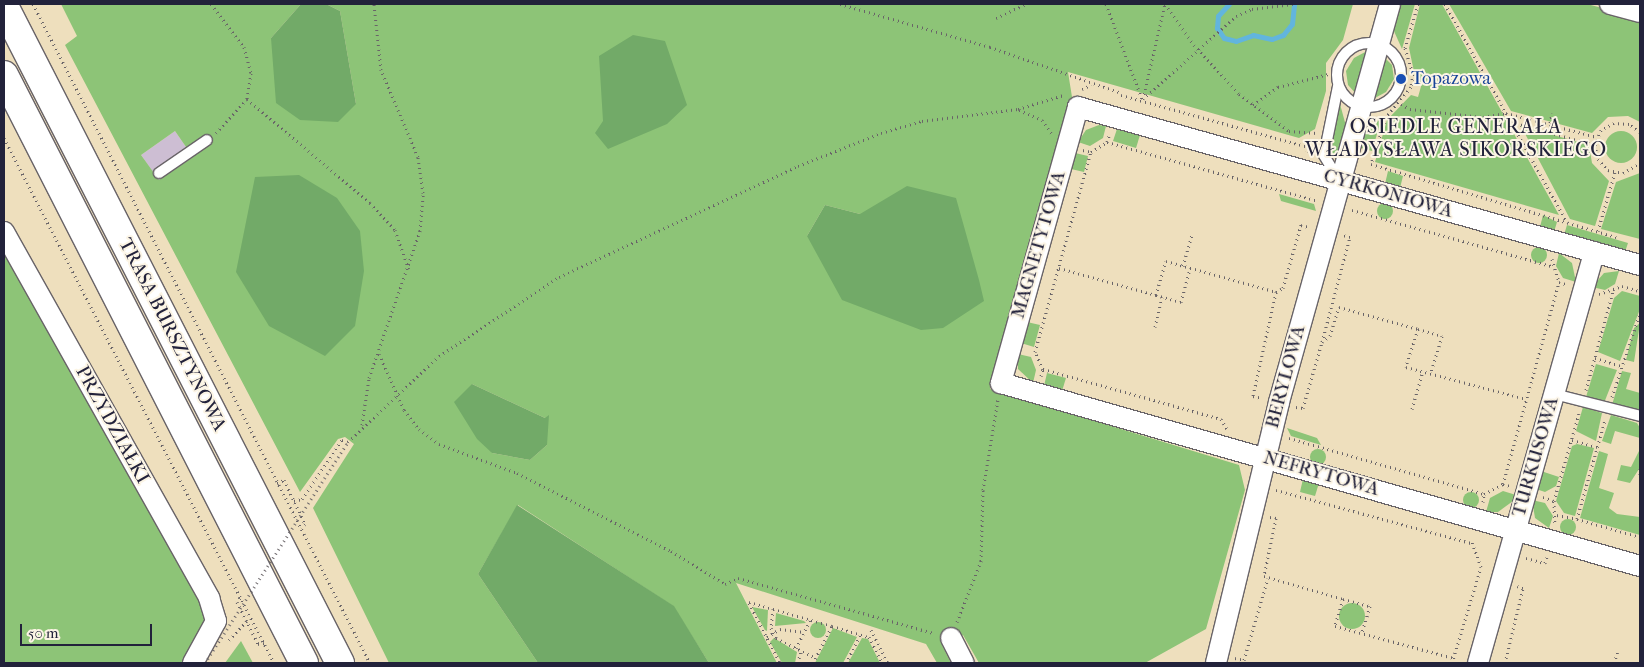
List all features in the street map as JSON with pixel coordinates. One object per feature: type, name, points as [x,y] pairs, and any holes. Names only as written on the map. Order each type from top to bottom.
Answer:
[{"type":"main road","name":"TRASA BURSZTYNOWA","points":[[4,6],[340,663]]},
{"type":"main road","name":"TRASA BURSZTYNOWA","points":[[4,75],[304,663]]},
{"type":"street","name":"BERYLOWA","points":[[1224,660],[1264,458],[1360,106],[1390,4]]},
{"type":"street","points":[[1610,4],[1640,12]]},
{"type":"street","name":"CYRKONIOWA","points":[[1078,107],[1640,265]]},
{"type":"street","name":"MAGNETYTOWA","points":[[1001,383],[1078,107]]},
{"type":"street","name":"PRZYDZIAŁKI","points":[[4,232],[209,598],[216,621],[193,663]]},
{"type":"street","name":"TURKUSOWA","points":[[1478,663],[1594,252]]},
{"type":"street","name":"NEFRYTOWA","points":[[1001,383],[1640,566]]},
{"type":"street","points":[[951,638],[964,663]]},
{"type":"lane","points":[[1338,86],[1360,106],[1382,105],[1398,90],[1398,62],[1378,44],[1351,48],[1336,72],[1338,86],[1324,155],[1340,181]]},
{"type":"lane","points":[[159,173],[207,140]]},
{"type":"lane","points":[[1554,394],[1640,416]]},
{"type":"path","points":[[33,4],[370,663]]},
{"type":"path","points":[[207,140],[225,128],[247,99],[251,73],[244,47],[211,4]]},
{"type":"path","points":[[362,426],[369,378],[410,271],[420,231],[423,193],[418,156],[381,70],[374,4]]},
{"type":"path","points":[[840,4],[990,48],[1090,85],[1308,147],[1303,162]]},
{"type":"path","points":[[996,18],[1026,4]]},
{"type":"path","points":[[1106,4],[1142,100]]},
{"type":"path","points":[[1142,100],[1165,4],[1199,51],[1253,105],[1290,131],[1327,135]]},
{"type":"path","points":[[1142,100],[1236,16],[1252,8],[1293,4]]},
{"type":"path","points":[[1418,4],[1405,48],[1413,74],[1411,87],[1401,104],[1386,117],[1371,164],[1624,239]]},
{"type":"path","points":[[1445,4],[1567,223]]},
{"type":"path","points":[[1253,105],[1278,87],[1336,72]]},
{"type":"path","points":[[205,663],[348,442],[362,426],[439,356],[511,306],[641,238],[881,133],[922,121],[1018,110],[1090,85]]},
{"type":"path","points":[[1119,101],[1121,94]]},
{"type":"path","points":[[247,99],[370,203],[395,230],[410,271]]},
{"type":"path","points":[[1401,104],[1410,109],[1483,117],[1506,113],[1597,137]]},
{"type":"path","points":[[1018,110],[1042,120],[1054,139]]},
{"type":"path","points":[[1551,132],[1552,113]]},
{"type":"path","points":[[1511,122],[1595,145]]},
{"type":"path","points":[[1640,132],[1629,124],[1614,123],[1597,137],[1595,145],[1602,165],[1615,172],[1630,171],[1640,162]]},
{"type":"path","points":[[1038,386],[1043,369],[1035,352],[1091,152],[1107,142],[1112,128]]},
{"type":"path","points":[[4,138],[274,663]]},
{"type":"path","points":[[1107,142],[1319,202],[1318,208]]},
{"type":"path","points":[[1076,148],[1091,152]]},
{"type":"path","points":[[1598,231],[1615,172]]},
{"type":"path","points":[[1343,213],[1352,210],[1551,266]]},
{"type":"path","points":[[1307,226],[1312,221]]},
{"type":"path","points":[[1156,295],[1166,261],[1276,292],[1283,288],[1301,225],[1315,228]]},
{"type":"path","points":[[1290,413],[1292,406],[1303,408],[1350,238],[1338,233],[1339,226]]},
{"type":"path","points":[[1183,266],[1192,235]]},
{"type":"path","points":[[1503,484],[1559,282],[1551,266],[1553,251]]},
{"type":"path","points":[[1060,268],[1181,302],[1190,268]]},
{"type":"path","points":[[1559,282],[1573,286]]},
{"type":"path","points":[[1592,292],[1605,296],[1622,286],[1640,291]]},
{"type":"path","points":[[1263,406],[1265,399],[1253,396],[1276,292]]},
{"type":"path","points":[[1155,326],[1162,297]]},
{"type":"path","points":[[1322,342],[1330,336],[1339,307],[1418,329],[1442,336],[1431,373]]},
{"type":"path","points":[[1577,519],[1621,366],[1634,324],[1640,313]]},
{"type":"path","points":[[1634,324],[1640,321]]},
{"type":"path","points":[[1418,329],[1406,367],[1526,399]]},
{"type":"path","points":[[379,354],[396,395],[419,429],[439,444],[517,473],[671,551],[725,584],[738,578],[951,638],[981,562],[983,490],[1001,383]]},
{"type":"path","points":[[1595,358],[1621,366]]},
{"type":"path","points":[[1043,369],[1221,419],[1228,432],[1227,438]]},
{"type":"path","points":[[1412,409],[1423,371]]},
{"type":"path","points":[[1286,429],[1284,437],[1484,494],[1503,484],[1516,488]]},
{"type":"path","points":[[1228,432],[1236,434]]},
{"type":"path","points":[[294,502],[302,499],[342,440],[348,442]]},
{"type":"path","points":[[1572,440],[1597,447]]},
{"type":"path","points":[[1640,468],[1640,476]]},
{"type":"path","points":[[278,483],[284,480],[306,524],[300,528]]},
{"type":"path","points":[[1268,495],[1277,490],[1471,543]]},
{"type":"path","points":[[1482,507],[1484,494]]},
{"type":"path","points":[[1535,494],[1554,501],[1557,515],[1554,529]]},
{"type":"path","points":[[1265,509],[1264,516],[1276,518],[1264,576],[1370,606],[1362,633]]},
{"type":"path","points":[[1557,515],[1640,537]]},
{"type":"path","points":[[1452,663],[1481,566],[1471,543],[1473,536]]},
{"type":"path","points":[[1522,561],[1527,558],[1545,563]]},
{"type":"path","points":[[1224,660],[1244,660],[1268,578]]},
{"type":"path","points":[[1505,663],[1523,588],[1514,582]]},
{"type":"path","points":[[240,598],[237,602],[258,644],[264,643]]},
{"type":"path","points":[[1343,599],[1335,626],[1454,658]]},
{"type":"path","points":[[780,663],[748,602],[868,637],[882,663]]},
{"type":"path","points":[[773,609],[774,633]]},
{"type":"path","points":[[796,648],[810,620]]},
{"type":"path","points":[[224,648],[238,626],[246,621]]},
{"type":"path","points":[[813,663],[832,626]]},
{"type":"path","points":[[767,637],[780,629],[804,632]]},
{"type":"path","points":[[871,630],[888,663]]},
{"type":"path","points":[[774,633],[796,648],[816,658]]},
{"type":"path","points":[[846,663],[860,635]]},
{"type":"path","points":[[798,663],[801,650]]},
{"type":"path","points":[[1614,663],[1618,651]]},
{"type":"shaded area","points":[[175,131],[193,157],[159,181],[141,155]]},
{"type":"green space","points":[[61,4],[301,4],[271,38],[356,104],[340,11],[326,4],[1353,4],[1343,40],[1326,63],[1326,91],[1315,129],[1299,138],[1068,72],[1072,97],[990,389],[1239,465],[1245,490],[1206,629],[1145,663],[979,663],[963,635],[942,645],[951,663],[937,663],[926,644],[736,583],[777,663],[709,663],[673,606],[518,505],[478,574],[538,663],[389,663],[313,508],[354,444],[345,437],[338,439],[300,492],[65,45],[77,36]],"holes":[[[175,131],[193,157],[159,180],[141,155]],[[825,205],[860,214],[807,236]],[[472,384],[545,418],[547,445],[530,460],[492,453]]]},
{"type":"green space","points":[[301,4],[326,4],[340,11],[356,104],[338,122],[300,120],[276,103],[271,38]]},
{"type":"green space","points":[[1399,4],[1415,4],[1402,49],[1393,29]]},
{"type":"green space","points":[[1420,4],[1442,4],[1559,215],[1375,162],[1387,120],[1411,95],[1418,97],[1422,83],[1416,81],[1409,48]]},
{"type":"green space","points":[[1449,4],[1587,4],[1640,18],[1640,122],[1628,116],[1608,117],[1592,133],[1511,111]]},
{"type":"green space","points":[[633,35],[665,41],[687,105],[667,124],[608,149],[595,133],[603,121],[599,56]]},
{"type":"green space","points":[[1367,51],[1358,96],[1348,85],[1346,71],[1354,58]]},
{"type":"green space","points":[[1381,54],[1392,65],[1394,79],[1386,92],[1373,99]]},
{"type":"green space","points":[[1340,104],[1346,126],[1336,156],[1330,151]]},
{"type":"green space","points":[[1382,117],[1372,151],[1358,147],[1364,135]]},
{"type":"green space","points":[[1099,125],[1106,126],[1103,138],[1090,146],[1078,142],[1086,130]]},
{"type":"green space","points":[[1521,126],[1589,145],[1592,163],[1609,181],[1595,226],[1570,219]]},
{"type":"green space","points":[[1117,129],[1140,135],[1136,148],[1113,141]]},
{"type":"green space","points":[[1621,131],[1627,132],[1632,136],[1636,141],[1636,153],[1632,158],[1627,162],[1621,163],[1615,162],[1610,158],[1606,153],[1605,147],[1606,141],[1610,136],[1615,132]]},
{"type":"green space","points":[[1075,153],[1088,156],[1084,172],[1071,169]]},
{"type":"green space","points":[[1388,171],[1403,176],[1400,188],[1385,184]]},
{"type":"green space","points":[[1640,173],[1640,239],[1601,229],[1616,182]]},
{"type":"green space","points":[[299,175],[337,198],[360,231],[364,271],[355,326],[325,356],[269,326],[236,272],[255,177]]},
{"type":"green space","points":[[907,186],[956,198],[979,280],[984,301],[943,328],[921,330],[842,300],[807,236],[825,205],[860,214]]},
{"type":"green space","points":[[1279,194],[1314,204],[1316,211],[1281,201]]},
{"type":"green space","points":[[1382,203],[1388,203],[1393,208],[1391,217],[1382,219],[1377,214],[1377,208]]},
{"type":"green space","points":[[1543,215],[1557,222],[1554,232],[1540,227]]},
{"type":"green space","points":[[1567,225],[1628,243],[1625,252],[1564,235]]},
{"type":"green space","points":[[1539,247],[1545,249],[1547,255],[1545,261],[1539,263],[1533,261],[1531,255],[1533,249]]},
{"type":"green space","points":[[4,251],[200,600],[205,619],[186,663],[4,663]]},
{"type":"green space","points":[[1559,253],[1572,263],[1576,282],[1563,278],[1556,266]]},
{"type":"green space","points":[[1619,271],[1615,284],[1605,290],[1592,287],[1604,273]]},
{"type":"green space","points":[[1622,291],[1640,296],[1640,309],[1620,361],[1598,352],[1614,298]]},
{"type":"green space","points":[[1027,322],[1040,325],[1034,347],[1021,343]]},
{"type":"green space","points":[[1640,323],[1634,362],[1626,360],[1634,328]]},
{"type":"green space","points":[[1018,354],[1031,357],[1036,370],[1033,383],[1018,369]]},
{"type":"green space","points":[[1596,364],[1617,370],[1604,403],[1586,397]]},
{"type":"green space","points":[[1622,371],[1631,373],[1626,389],[1640,393],[1640,413],[1612,405]]},
{"type":"green space","points":[[1047,373],[1066,378],[1062,391],[1044,386]]},
{"type":"green space","points":[[472,384],[545,418],[549,415],[547,445],[530,460],[492,453],[477,439],[454,402]]},
{"type":"green space","points":[[1583,407],[1602,413],[1596,441],[1576,431]]},
{"type":"green space","points":[[1611,415],[1637,423],[1640,428],[1640,438],[1615,431],[1611,444],[1602,441]]},
{"type":"green space","points":[[1287,428],[1317,438],[1321,445],[1291,436]]},
{"type":"green space","points":[[1577,444],[1594,448],[1575,516],[1564,513],[1556,501],[1572,446]]},
{"type":"green space","points":[[1318,449],[1324,451],[1326,457],[1324,463],[1318,465],[1312,463],[1310,457],[1312,451]]},
{"type":"green space","points":[[1640,449],[1639,469],[1630,483],[1617,480],[1621,465],[1631,467]]},
{"type":"green space","points":[[1599,451],[1608,454],[1599,488],[1614,493],[1609,508],[1617,514],[1640,517],[1640,535],[1580,518]]},
{"type":"green space","points":[[1541,471],[1559,477],[1556,486],[1545,492],[1536,489]]},
{"type":"green space","points":[[1303,479],[1319,483],[1315,496],[1300,492]]},
{"type":"green space","points":[[1503,491],[1516,495],[1513,501],[1498,512],[1486,512],[1490,498]]},
{"type":"green space","points":[[1471,492],[1479,500],[1471,508],[1463,500]]},
{"type":"green space","points":[[1532,500],[1545,503],[1553,516],[1549,528],[1535,518]]},
{"type":"green space","points":[[517,505],[674,606],[709,663],[538,663],[478,574]]},
{"type":"green space","points":[[1568,519],[1576,527],[1568,535],[1560,527]]},
{"type":"green space","points":[[1352,603],[1361,607],[1365,616],[1361,625],[1352,629],[1343,625],[1339,616],[1343,607]]},
{"type":"green space","points":[[752,607],[768,610],[767,631],[765,630]]},
{"type":"green space","points":[[776,613],[804,621],[806,623],[775,626]]},
{"type":"green space","points":[[818,622],[824,624],[826,630],[824,636],[818,638],[812,636],[810,630],[812,624]]},
{"type":"green space","points":[[833,628],[857,637],[843,663],[815,663]]},
{"type":"green space","points":[[774,638],[797,652],[795,663],[782,663],[770,642]]},
{"type":"green space","points":[[862,638],[868,639],[880,663],[848,663]]},
{"type":"green space","points":[[241,641],[253,663],[225,663]]},
{"type":"waterway","points":[[1229,4],[1218,16],[1217,28],[1224,38],[1236,41],[1253,35],[1272,39],[1283,35],[1292,24],[1294,4]]},
{"type":"place","name":"Topazowa","points":[[1401,79]]},
{"type":"district","name":"OSIEDLE GENERAŁA WŁADYSŁAWA SIKORSKIEGO","points":[[1456,138]]}]
